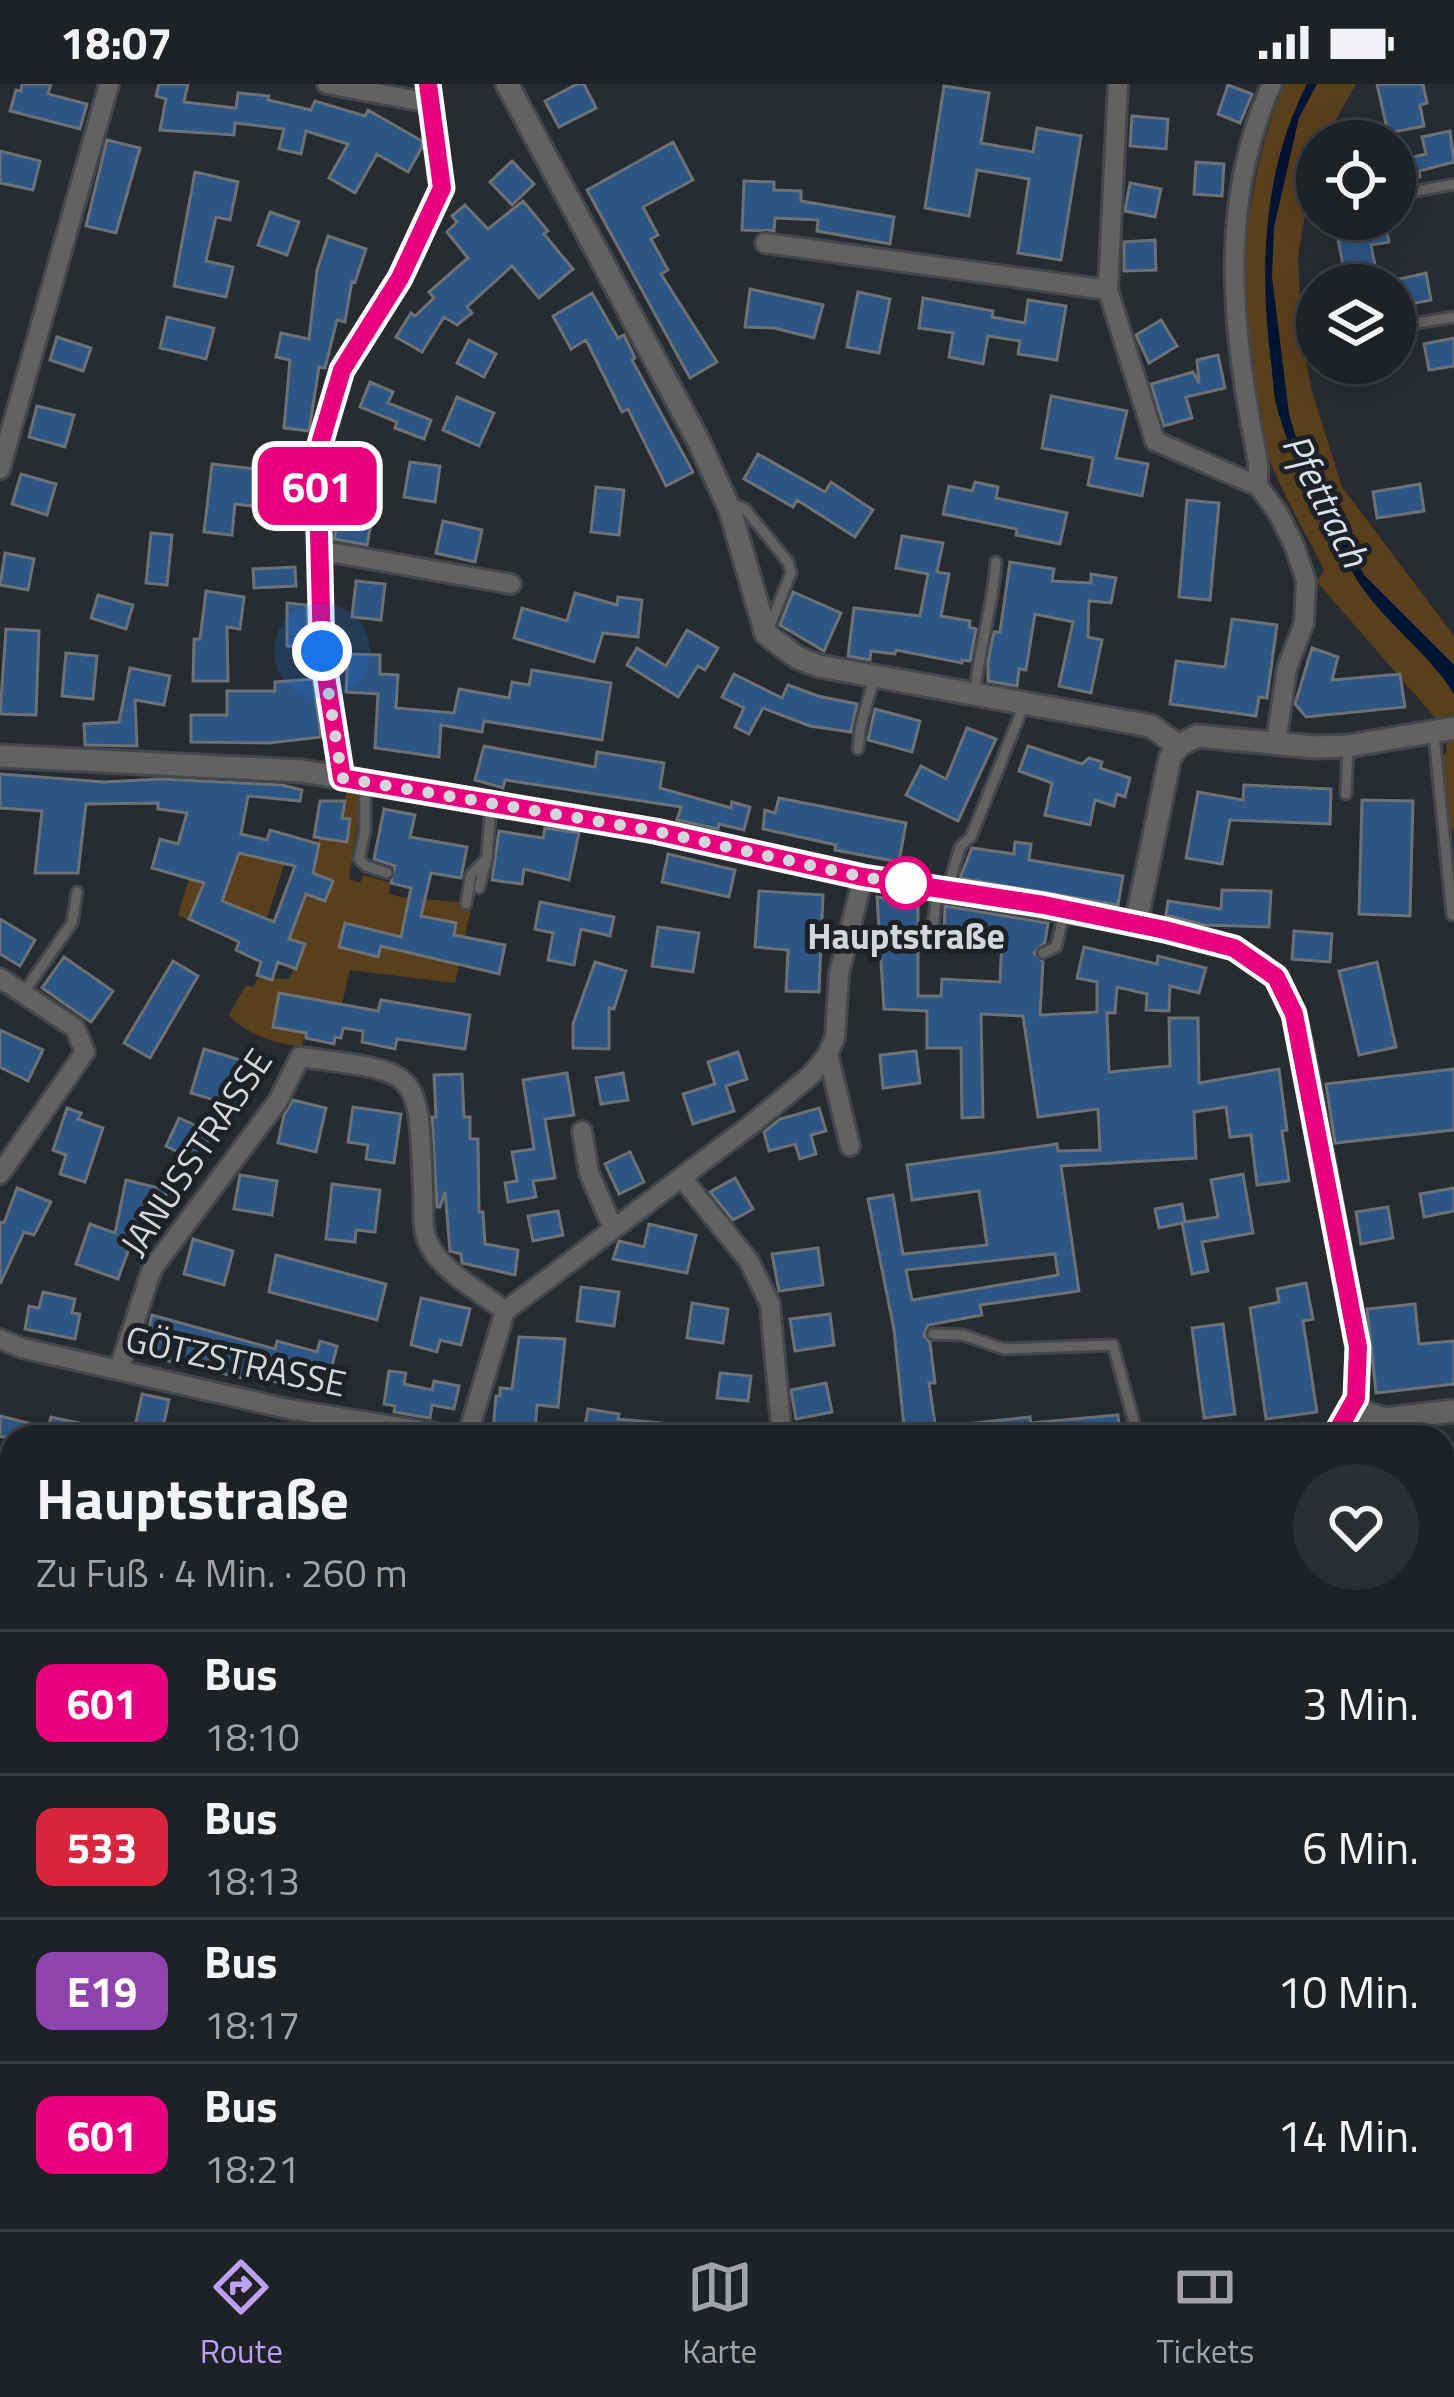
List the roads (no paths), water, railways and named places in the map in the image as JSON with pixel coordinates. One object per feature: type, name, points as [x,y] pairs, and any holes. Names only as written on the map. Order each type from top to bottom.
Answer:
[{"type":"street","points":[[0,469],[109,84]]},
{"type":"street","points":[[327,84],[429,94],[442,188],[400,278],[342,370],[317,454],[322,651],[342,778]]},
{"type":"street","points":[[507,84],[698,440],[725,500],[766,634],[798,658],[1151,726],[1178,746]]},
{"type":"street","points":[[1118,84],[1108,290],[1154,441],[1258,486],[1278,513],[1306,581],[1304,623],[1287,668],[1276,742]]},
{"type":"street","points":[[1258,486],[1233,311],[1235,229],[1256,120],[1272,84]]},
{"type":"street","points":[[765,243],[1108,290]]},
{"type":"street","points":[[0,386],[23,391]]},
{"type":"street","points":[[318,550],[511,584]]},
{"type":"street","points":[[1136,923],[1170,758],[1178,746],[1197,736],[1348,746],[1444,729]]},
{"type":"street","points":[[0,757],[302,771],[655,831],[863,877],[1136,923],[1234,948],[1276,977],[1294,1014],[1358,1347],[1356,1398],[1341,1425]]},
{"type":"street","points":[[468,1425],[505,1311],[682,1178],[811,1075],[829,1054],[835,1037],[839,974],[863,877]]},
{"type":"street","points":[[0,978],[75,1028],[85,1052],[0,1174]]},
{"type":"street","points":[[829,1054],[850,1147]]},
{"type":"street","name":"JANUSSTRASSE","points":[[119,1370],[152,1269],[278,1102],[300,1057],[380,1068],[406,1082],[420,1107],[428,1243],[443,1262],[505,1311]]},
{"type":"street","points":[[582,1131],[589,1173],[613,1228]]},
{"type":"street","points":[[682,1178],[748,1261],[770,1304],[781,1425]]},
{"type":"street","name":"GÖTZSTRASSE","points":[[0,1340],[288,1409],[389,1425]]},
{"type":"street","points":[[1352,1408],[1383,1425]]},
{"type":"street","points":[[1400,1425],[1454,1411]]},
{"type":"lane","points":[[1416,191],[1454,184]]},
{"type":"lane","points":[[1416,323],[1454,316]]},
{"type":"lane","points":[[725,500],[745,509],[788,562],[791,573],[766,634]]},
{"type":"lane","points":[[974,693],[996,562]]},
{"type":"lane","points":[[858,749],[860,724],[875,676]]},
{"type":"lane","points":[[932,934],[943,888],[960,847],[971,837],[1024,704]]},
{"type":"lane","points":[[1444,729],[1452,915]]},
{"type":"lane","points":[[1346,794],[1348,746]]},
{"type":"lane","points":[[365,782],[367,817],[359,859],[387,873]]},
{"type":"lane","points":[[479,888],[488,858],[491,803]]},
{"type":"lane","points":[[466,904],[471,875],[488,858]]},
{"type":"lane","points":[[24,992],[72,923],[77,892]]},
{"type":"lane","points":[[1043,953],[1056,947],[1065,909]]},
{"type":"lane","points":[[933,1334],[963,1335],[1004,1349],[1113,1345],[1135,1425]]},
{"type":"water","points":[[1307,84],[1317,84],[1296,120],[1274,227],[1272,277],[1289,414],[1305,467],[1364,575],[1454,665],[1454,694],[1359,583],[1312,498],[1276,403],[1265,291],[1268,220],[1292,117]]},
{"type":"place","name":"Hauptstraße","points":[[906,883]]},
{"type":"water label","name":"Pfettrach","points":[[1326,500]]}]
